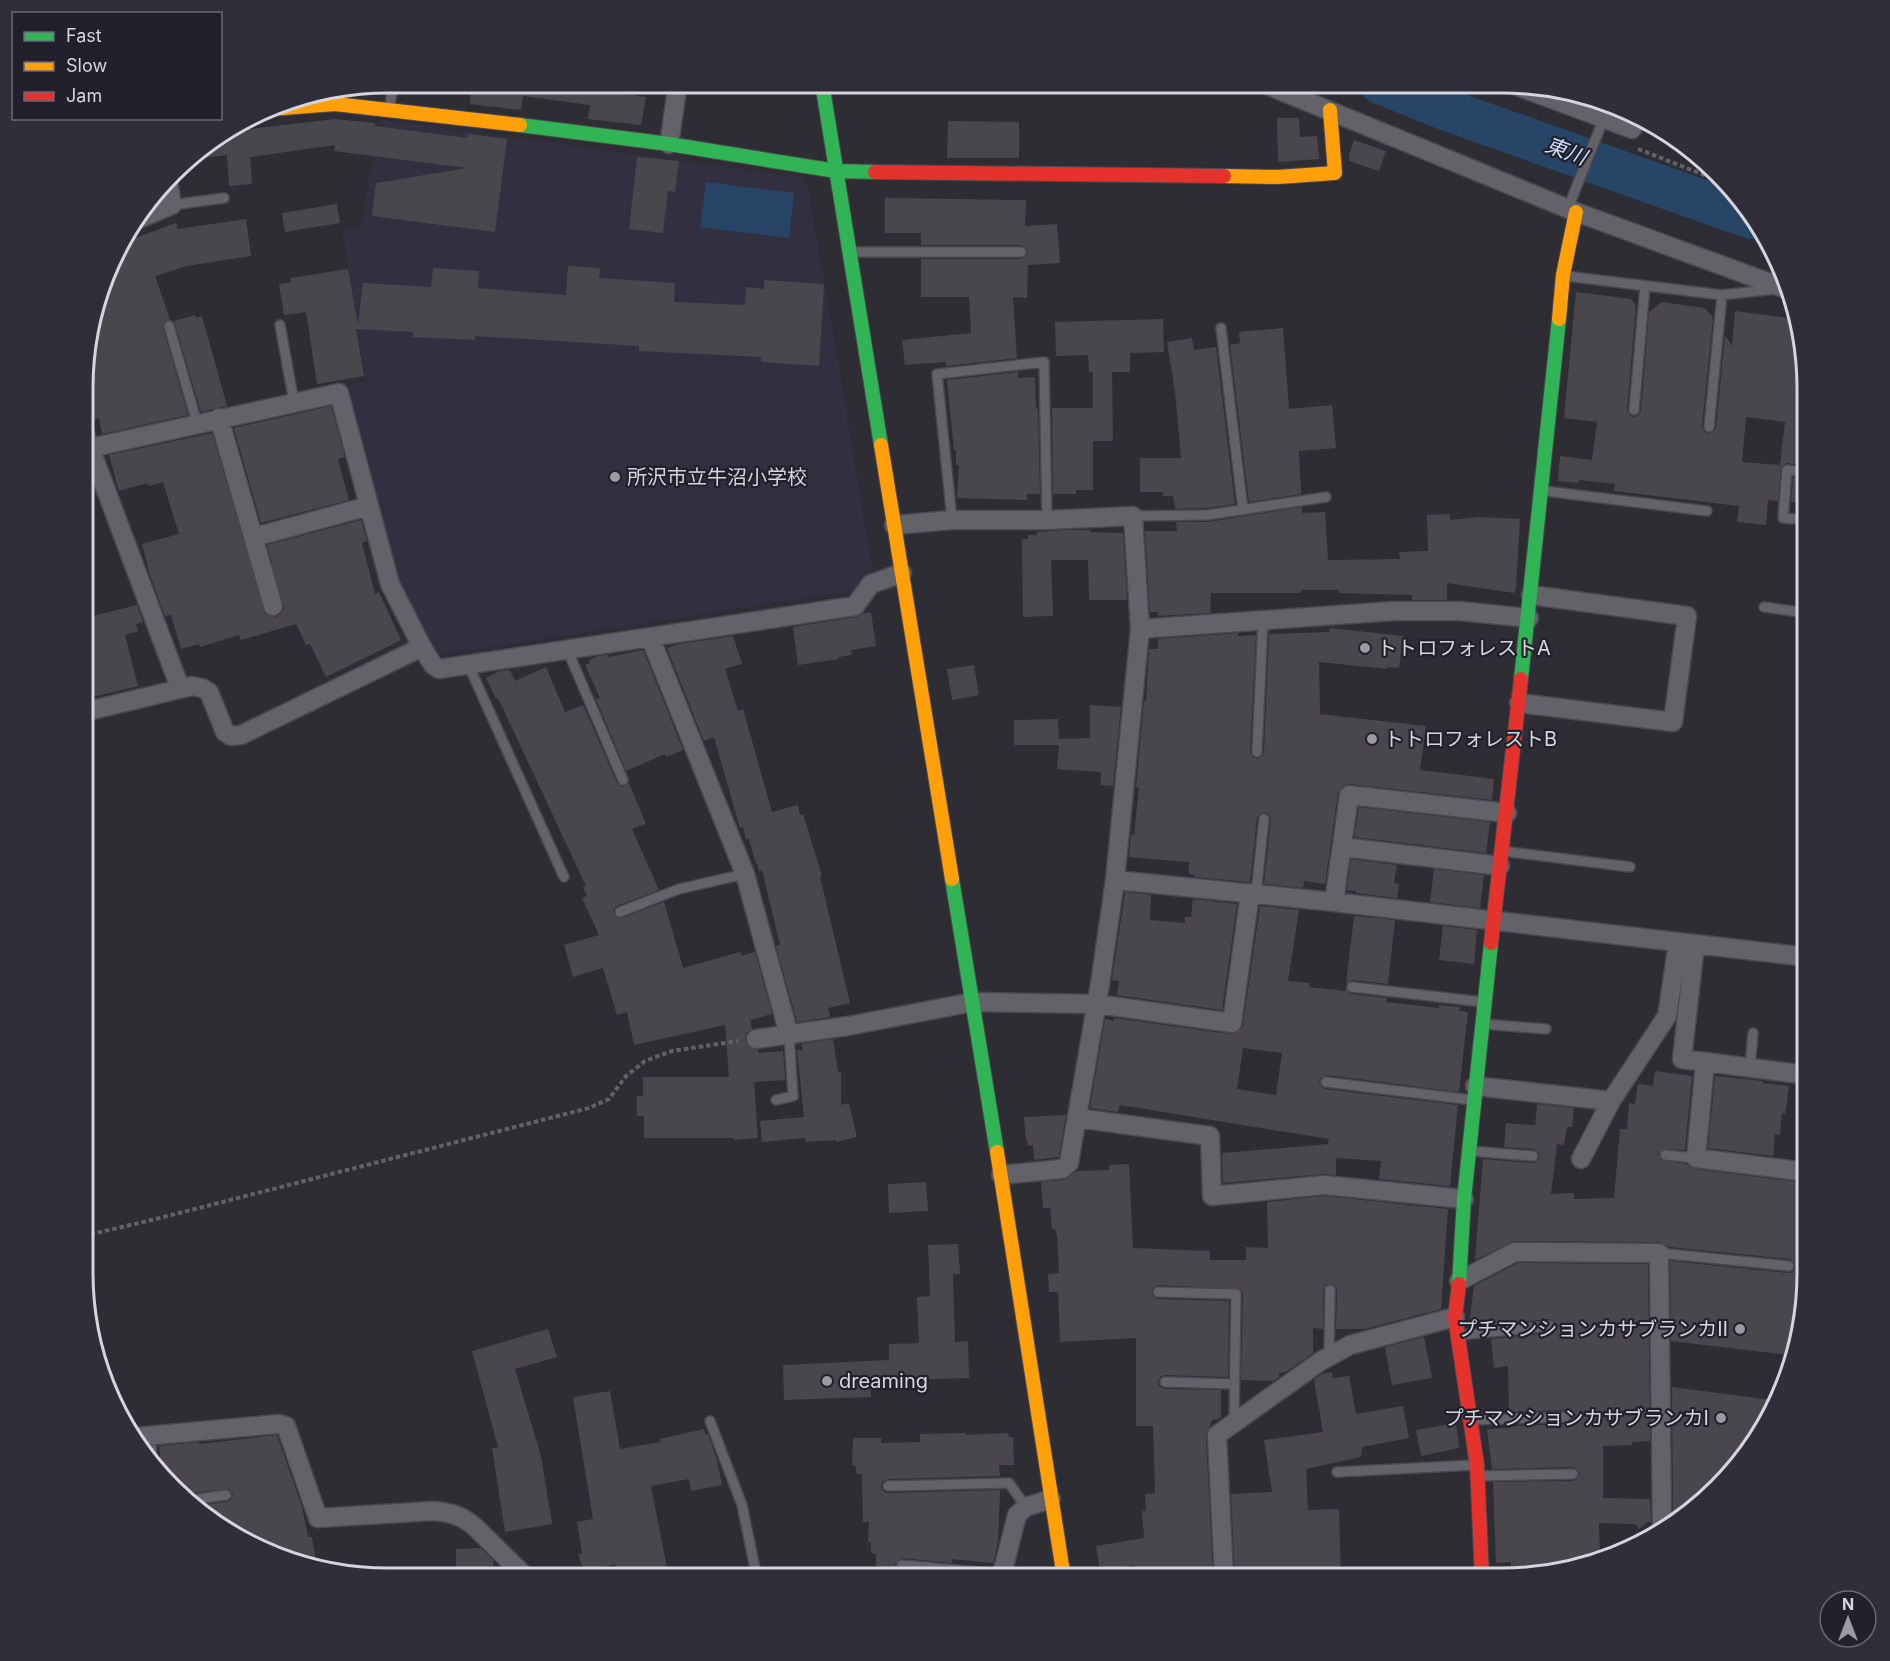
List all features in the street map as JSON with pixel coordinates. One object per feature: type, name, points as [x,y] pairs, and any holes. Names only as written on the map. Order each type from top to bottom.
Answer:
[{"type":"street","points":[[669,144],[677,93]]},
{"type":"street","points":[[824,93],[973,1002],[1062,1568]]},
{"type":"street","points":[[1287,93],[1572,207],[1779,286]]},
{"type":"street","points":[[1538,96],[1602,124],[1632,129],[1634,124]]},
{"type":"street","points":[[298,107],[335,104],[390,109],[669,144],[836,171],[1278,177],[1335,173],[1330,110]]},
{"type":"street","points":[[150,214],[172,205],[169,189]]},
{"type":"street","points":[[1482,1568],[1478,1470],[1455,1317],[1475,1093],[1529,618],[1563,275],[1572,207]]},
{"type":"street","points":[[93,440],[198,423],[339,393],[390,584],[422,647],[433,665],[439,669],[855,606],[871,584],[902,573]]},
{"type":"street","points":[[219,418],[273,606]]},
{"type":"street","points":[[93,454],[180,688]]},
{"type":"street","points":[[254,537],[369,506]]},
{"type":"street","points":[[894,525],[952,520],[1047,520],[1133,516],[1140,629],[1114,880],[1097,1004],[1069,1163],[1062,1169],[1001,1175]]},
{"type":"street","points":[[1519,703],[1673,722],[1687,616],[1531,595]]},
{"type":"street","points":[[1140,629],[1394,611],[1460,611],[1529,618]]},
{"type":"street","points":[[650,637],[745,874],[789,1035]]},
{"type":"street","points":[[93,710],[192,686],[209,692],[225,732],[231,736],[241,735],[422,647]]},
{"type":"street","points":[[1334,902],[1349,795],[1507,813]]},
{"type":"street","points":[[1343,846],[1501,858]]},
{"type":"street","points":[[1114,880],[1334,902],[1797,956]]},
{"type":"street","points":[[756,1038],[789,1035],[973,1002],[1097,1004],[1232,1023],[1253,893]]},
{"type":"street","points":[[1686,944],[1682,1059],[1797,1074]]},
{"type":"street","points":[[1581,1159],[1611,1101],[1667,1016],[1686,944]]},
{"type":"street","points":[[1705,1063],[1696,1158],[1797,1171]]},
{"type":"street","points":[[1475,1093],[1611,1101]]},
{"type":"street","points":[[1077,1118],[1210,1136],[1212,1196],[1324,1185],[1464,1199]]},
{"type":"street","points":[[1459,1281],[1515,1252],[1659,1253],[1662,1521]]},
{"type":"street","points":[[1224,1568],[1217,1435],[1321,1362],[1350,1345],[1455,1317]]},
{"type":"street","points":[[143,1437],[278,1424],[286,1426],[318,1518],[432,1511],[450,1512],[465,1518],[517,1568]]},
{"type":"street","points":[[1004,1568],[1017,1515],[1026,1507],[1051,1499]]},
{"type":"lane","points":[[390,109],[392,93]]},
{"type":"lane","points":[[1572,207],[1602,124]]},
{"type":"lane","points":[[172,205],[224,198]]},
{"type":"lane","points":[[848,252],[1021,252]]},
{"type":"lane","points":[[1563,275],[1722,295],[1780,290]]},
{"type":"lane","points":[[1634,410],[1645,285]]},
{"type":"lane","points":[[1709,427],[1722,295]]},
{"type":"lane","points":[[280,325],[294,402]]},
{"type":"lane","points":[[169,326],[198,423]]},
{"type":"lane","points":[[1221,328],[1243,510]]},
{"type":"lane","points":[[952,520],[937,374],[1044,362],[1047,520]]},
{"type":"lane","points":[[1797,471],[1787,470],[1783,518],[1797,519]]},
{"type":"lane","points":[[1542,491],[1707,511]]},
{"type":"lane","points":[[1133,516],[1206,515],[1326,497]]},
{"type":"lane","points":[[1764,607],[1797,612]]},
{"type":"lane","points":[[1257,753],[1263,620]]},
{"type":"lane","points":[[567,649],[623,780]]},
{"type":"lane","points":[[468,664],[564,877]]},
{"type":"lane","points":[[1253,893],[1264,819]]},
{"type":"lane","points":[[1501,858],[1630,867]]},
{"type":"lane","points":[[620,912],[679,889],[745,874]]},
{"type":"lane","points":[[1352,987],[1485,1002]]},
{"type":"lane","points":[[1483,1024],[1546,1029]]},
{"type":"lane","points":[[1750,1068],[1753,1033]]},
{"type":"lane","points":[[776,1100],[793,1096],[789,1035]]},
{"type":"lane","points":[[1326,1082],[1475,1093]]},
{"type":"lane","points":[[1469,1151],[1533,1156]]},
{"type":"lane","points":[[1665,1155],[1696,1158]]},
{"type":"lane","points":[[1659,1253],[1789,1266]]},
{"type":"lane","points":[[1329,1358],[1330,1290]]},
{"type":"lane","points":[[1158,1292],[1236,1294],[1234,1422]]},
{"type":"lane","points":[[1457,1336],[1550,1326]]},
{"type":"lane","points":[[1165,1382],[1234,1384]]},
{"type":"lane","points":[[1471,1420],[1565,1417]]},
{"type":"lane","points":[[710,1421],[742,1506],[755,1568]]},
{"type":"lane","points":[[1337,1472],[1478,1470],[1573,1474]]},
{"type":"lane","points":[[888,1486],[1009,1484],[1026,1507]]},
{"type":"lane","points":[[198,1499],[226,1495]]},
{"type":"lane","points":[[902,1565],[929,1568]]},
{"type":"path","points":[[1635,147],[1708,176]]},
{"type":"path","points":[[93,1234],[156,1220],[590,1108],[609,1099],[626,1076],[645,1061],[672,1052],[756,1038]]},
{"type":"shaded area","name":"所沢市立牛沼小学校","points":[[379,119],[799,177],[808,187],[873,569],[857,590],[438,655],[398,583],[349,386],[365,381],[342,228],[361,228]]},
{"type":"water","points":[[706,182],[794,193],[789,238],[700,227]]},
{"type":"building","points":[[471,93],[619,93],[646,97],[641,125],[588,119],[590,105],[523,96],[521,110],[470,104]]},
{"type":"building","points":[[1277,118],[1299,118],[1300,137],[1317,136],[1319,159],[1278,162]]},
{"type":"building","points":[[335,119],[467,138],[468,134],[507,139],[495,232],[372,216],[376,183],[467,168],[334,151],[335,145],[250,157],[252,184],[229,186],[227,155],[203,158],[246,130]]},
{"type":"building","points":[[948,121],[1019,122],[1019,158],[947,158]]},
{"type":"building","points":[[1354,140],[1386,151],[1379,171],[1349,161]]},
{"type":"building","points":[[637,157],[679,161],[675,192],[668,191],[663,233],[629,229]]},
{"type":"building","points":[[885,198],[1026,200],[1025,226],[1057,224],[1060,263],[1028,265],[1027,298],[1013,297],[1017,358],[946,366],[946,362],[905,365],[902,340],[971,333],[969,297],[921,297],[921,259],[1021,259],[1028,251],[1021,245],[921,245],[921,233],[885,233]]},
{"type":"building","points":[[337,204],[340,223],[285,232],[282,213]]},
{"type":"building","points":[[246,219],[251,256],[187,266],[155,276],[170,319],[164,322],[163,328],[188,415],[102,434],[99,418],[93,418],[94,369],[103,312],[115,275],[134,238],[176,223],[178,229]]},
{"type":"building","points":[[568,266],[600,268],[599,278],[675,283],[674,302],[745,305],[746,287],[764,289],[764,280],[824,284],[819,366],[761,362],[761,357],[639,351],[639,346],[475,336],[475,340],[413,337],[413,332],[356,329],[364,376],[317,384],[306,312],[284,315],[279,284],[291,282],[291,278],[348,269],[358,325],[363,283],[431,287],[433,268],[479,271],[478,288],[566,295]]},
{"type":"building","points":[[1576,292],[1631,299],[1636,306],[1627,409],[1633,417],[1641,411],[1649,312],[1662,302],[1705,308],[1713,318],[1702,426],[1708,434],[1716,428],[1725,335],[1732,346],[1735,311],[1788,318],[1796,369],[1797,464],[1787,463],[1781,467],[1778,501],[1768,500],[1766,525],[1737,522],[1739,506],[1614,491],[1615,484],[1579,480],[1578,483],[1558,481],[1560,456],[1592,460],[1597,422],[1564,418]],"holes":[[[1746,417],[1785,422],[1780,465],[1742,462]]]},
{"type":"building","points":[[195,315],[196,318],[202,316],[227,406],[201,412],[174,321]]},
{"type":"building","points":[[1163,319],[1164,352],[1130,353],[1130,372],[1112,372],[1113,441],[1093,441],[1093,490],[1076,490],[1076,494],[1053,494],[1052,408],[1093,408],[1093,372],[1089,372],[1088,355],[1056,356],[1055,322]]},
{"type":"building","points":[[1283,328],[1289,409],[1332,405],[1336,448],[1299,451],[1301,494],[1249,502],[1230,345],[1240,343],[1239,332]]},
{"type":"building","points":[[1192,338],[1194,350],[1216,347],[1235,504],[1175,509],[1173,496],[1163,496],[1163,492],[1140,492],[1140,458],[1181,458],[1175,391],[1167,342]]},
{"type":"building","points":[[1018,372],[1018,378],[1035,377],[1040,494],[1027,494],[1027,500],[957,498],[959,465],[956,465],[947,380]]},
{"type":"building","points":[[331,406],[345,457],[338,459],[349,500],[261,523],[234,428]]},
{"type":"building","points":[[212,433],[265,614],[276,617],[284,608],[267,545],[361,520],[367,541],[362,543],[375,594],[379,592],[401,640],[326,677],[310,644],[306,645],[296,624],[241,640],[239,635],[200,647],[199,644],[181,649],[171,615],[165,616],[150,575],[142,544],[179,534],[163,482],[149,486],[147,483],[119,491],[109,455]]},
{"type":"building","points":[[1793,477],[1797,478],[1797,503],[1791,502]]},
{"type":"building","points":[[1302,507],[1302,513],[1325,512],[1328,560],[1400,559],[1399,552],[1428,551],[1427,515],[1450,514],[1450,520],[1480,517],[1520,519],[1516,589],[1514,593],[1447,583],[1447,600],[1412,600],[1412,595],[1339,593],[1339,590],[1301,590],[1301,593],[1211,593],[1210,613],[1158,616],[1158,612],[1150,612],[1145,531],[1177,531],[1176,522],[1208,522]]},
{"type":"building","points":[[1064,530],[1123,533],[1127,600],[1089,600],[1088,560],[1051,560],[1053,616],[1023,617],[1022,539],[1028,539],[1028,535],[1037,535],[1037,532]]},
{"type":"building","points":[[137,605],[143,622],[136,624],[138,631],[125,635],[138,686],[93,697],[93,616]]},
{"type":"building","points":[[871,612],[876,646],[851,650],[852,655],[838,657],[839,659],[798,665],[793,627],[857,617]]},
{"type":"building","points":[[1330,628],[1403,636],[1399,668],[1387,667],[1387,669],[1319,662],[1320,714],[1426,726],[1420,770],[1494,779],[1492,800],[1344,785],[1338,793],[1325,884],[1304,881],[1303,888],[1264,884],[1271,820],[1265,812],[1257,818],[1250,882],[1195,877],[1189,874],[1189,862],[1129,857],[1139,788],[1136,787],[1144,701],[1146,701],[1149,649],[1158,649],[1158,639],[1238,633],[1238,636],[1256,635],[1250,752],[1257,759],[1264,752],[1269,634],[1329,632]]},
{"type":"building","points":[[733,636],[742,664],[725,669],[738,711],[743,709],[772,812],[798,805],[800,815],[803,814],[822,876],[820,877],[850,1003],[828,1008],[830,1017],[797,1022],[776,946],[780,945],[762,870],[759,871],[743,827],[740,828],[714,737],[704,741],[667,648]]},
{"type":"building","points":[[643,650],[683,750],[666,757],[665,754],[626,771],[596,699],[600,698],[585,665],[590,663],[589,660],[598,656],[608,655],[609,657]]},
{"type":"building","points":[[974,665],[979,695],[952,700],[947,669]]},
{"type":"building","points":[[546,667],[565,712],[583,705],[617,783],[623,787],[629,783],[646,824],[632,829],[659,890],[617,906],[613,910],[614,915],[622,918],[664,902],[683,968],[740,952],[741,956],[755,952],[772,1014],[750,1020],[752,1029],[746,1034],[745,1041],[748,1046],[758,1050],[759,1053],[783,1051],[785,1080],[754,1082],[758,1138],[734,1140],[734,1138],[644,1138],[644,1116],[637,1116],[637,1096],[643,1096],[643,1077],[729,1077],[725,1025],[634,1045],[627,1012],[617,1015],[603,968],[573,977],[564,945],[599,935],[582,898],[587,896],[583,887],[586,886],[498,698],[496,699],[486,678],[500,671],[510,670],[515,681]]},
{"type":"building","points":[[1090,705],[1121,707],[1113,786],[1101,785],[1101,772],[1057,769],[1059,745],[1014,745],[1014,720],[1058,719],[1059,741],[1059,739],[1090,738]]},
{"type":"building","points":[[1359,807],[1490,822],[1486,853],[1354,837]]},
{"type":"building","points":[[1351,859],[1397,865],[1394,883],[1399,884],[1397,898],[1347,890]]},
{"type":"building","points":[[1434,869],[1484,875],[1480,908],[1430,902]]},
{"type":"building","points":[[1125,892],[1151,895],[1150,920],[1185,923],[1185,917],[1191,917],[1193,899],[1237,904],[1222,1010],[1117,995],[1119,981],[1112,980]]},
{"type":"building","points":[[1260,906],[1299,910],[1288,981],[1310,983],[1309,987],[1345,991],[1346,988],[1351,994],[1387,998],[1386,1002],[1439,1008],[1439,1005],[1460,1007],[1459,1011],[1468,1012],[1459,1092],[1327,1075],[1319,1082],[1325,1089],[1458,1105],[1450,1186],[1379,1179],[1381,1161],[1336,1158],[1336,1175],[1323,1174],[1223,1183],[1222,1153],[1328,1144],[1329,1139],[1120,1105],[1118,1112],[1090,1108],[1105,1019],[1114,1021],[1114,1018],[1230,1034],[1240,1030],[1243,1025]],"holes":[[[1243,1048],[1282,1053],[1276,1095],[1237,1089]]]},
{"type":"building","points":[[1354,916],[1395,920],[1388,984],[1353,980],[1346,984]]},
{"type":"building","points":[[1443,926],[1477,930],[1474,964],[1439,960]]},
{"type":"building","points":[[833,1039],[838,1072],[841,1072],[841,1105],[849,1103],[857,1137],[836,1142],[836,1140],[806,1142],[805,1138],[762,1142],[760,1121],[804,1117],[797,1050],[803,1050],[801,1044]]},
{"type":"building","points":[[1655,1071],[1692,1076],[1685,1150],[1663,1149],[1658,1154],[1661,1160],[1687,1164],[1695,1169],[1797,1182],[1796,1292],[1785,1355],[1671,1341],[1670,1261],[1788,1273],[1796,1267],[1790,1259],[1669,1247],[1659,1242],[1515,1241],[1475,1260],[1483,1159],[1532,1163],[1540,1157],[1534,1149],[1504,1147],[1506,1123],[1535,1125],[1537,1104],[1574,1108],[1572,1127],[1567,1127],[1564,1145],[1557,1144],[1551,1194],[1574,1193],[1574,1199],[1614,1198],[1620,1129],[1627,1129],[1629,1103],[1635,1104],[1638,1084],[1653,1086]]},
{"type":"building","points":[[1715,1076],[1789,1086],[1785,1114],[1782,1113],[1780,1135],[1775,1134],[1773,1156],[1708,1148]]},
{"type":"building","points":[[1066,1115],[1059,1157],[1034,1160],[1033,1145],[1028,1146],[1026,1140],[1024,1117]]},
{"type":"building","points":[[1129,1164],[1133,1248],[1210,1251],[1210,1260],[1246,1260],[1246,1247],[1268,1248],[1267,1202],[1324,1196],[1448,1209],[1441,1309],[1365,1329],[1336,1329],[1337,1290],[1334,1285],[1327,1284],[1323,1290],[1323,1329],[1313,1328],[1313,1353],[1286,1372],[1279,1373],[1279,1377],[1273,1381],[1241,1380],[1243,1294],[1240,1289],[1158,1285],[1153,1288],[1152,1295],[1157,1299],[1229,1301],[1228,1377],[1165,1375],[1161,1376],[1158,1381],[1159,1386],[1165,1389],[1221,1390],[1221,1418],[1212,1420],[1206,1436],[1213,1568],[1135,1568],[1135,1565],[1099,1568],[1096,1546],[1144,1538],[1142,1511],[1146,1511],[1145,1494],[1155,1493],[1153,1426],[1136,1426],[1136,1338],[1060,1342],[1058,1292],[1049,1292],[1048,1274],[1059,1273],[1057,1235],[1055,1229],[1052,1229],[1050,1208],[1043,1208],[1041,1182],[1064,1180],[1077,1171],[1109,1170],[1109,1165]]},
{"type":"building","points":[[926,1182],[928,1211],[889,1213],[888,1184]]},
{"type":"building","points":[[958,1244],[960,1274],[953,1274],[955,1342],[968,1341],[969,1378],[870,1381],[871,1397],[784,1400],[783,1365],[889,1360],[889,1344],[919,1343],[917,1297],[930,1296],[928,1245]]},
{"type":"building","points":[[1518,1263],[1648,1264],[1650,1441],[1632,1442],[1632,1445],[1603,1446],[1603,1498],[1650,1499],[1651,1522],[1647,1522],[1639,1529],[1635,1524],[1599,1523],[1600,1551],[1578,1558],[1521,1567],[1511,1568],[1511,1562],[1496,1563],[1493,1482],[1573,1481],[1580,1474],[1573,1467],[1492,1469],[1487,1429],[1565,1424],[1572,1417],[1565,1410],[1509,1412],[1508,1366],[1494,1368],[1491,1339],[1551,1333],[1556,1328],[1555,1322],[1549,1319],[1490,1325],[1489,1323],[1471,1324],[1474,1286]]},
{"type":"building","points":[[548,1329],[557,1357],[515,1369],[541,1456],[552,1524],[505,1532],[492,1448],[498,1447],[472,1351]]},
{"type":"building","points":[[1424,1337],[1432,1378],[1392,1385],[1385,1347]]},
{"type":"building","points":[[1332,1372],[1333,1378],[1349,1376],[1356,1414],[1403,1406],[1409,1438],[1362,1447],[1361,1457],[1306,1469],[1308,1510],[1339,1509],[1341,1568],[1235,1568],[1231,1494],[1272,1492],[1264,1440],[1323,1432],[1314,1380],[1322,1374]]},
{"type":"building","points":[[1672,1387],[1769,1400],[1747,1437],[1724,1468],[1697,1495],[1673,1513]]},
{"type":"building","points":[[610,1391],[620,1449],[661,1442],[660,1439],[704,1429],[705,1434],[708,1434],[722,1485],[691,1491],[689,1479],[651,1486],[667,1568],[616,1568],[615,1564],[601,1568],[582,1568],[578,1554],[582,1553],[577,1522],[593,1519],[573,1397]]},
{"type":"building","points":[[1456,1423],[1459,1448],[1421,1456],[1416,1430]]},
{"type":"building","points":[[1008,1433],[1009,1437],[1013,1437],[1014,1465],[999,1465],[1000,1476],[888,1479],[882,1482],[881,1487],[884,1492],[888,1493],[1000,1490],[998,1542],[993,1563],[952,1559],[952,1563],[902,1558],[895,1564],[897,1568],[876,1568],[876,1554],[871,1553],[871,1542],[868,1542],[869,1522],[863,1522],[862,1474],[857,1474],[855,1465],[852,1465],[853,1438],[881,1438],[881,1443],[920,1442],[920,1434]]},
{"type":"building","points":[[277,1435],[302,1507],[308,1537],[312,1537],[315,1559],[275,1546],[224,1518],[205,1505],[230,1501],[233,1495],[229,1489],[191,1493],[158,1459],[159,1446],[199,1442],[199,1444]]},
{"type":"building","points":[[481,1548],[493,1560],[493,1568],[456,1568],[456,1549]]},
{"type":"waterway","name":"東川","points":[[1405,93],[1740,214]]},
{"type":"traffic: fast","points":[[824,93],[881,445]]},
{"type":"traffic: fast","points":[[520,125],[669,144],[836,171],[875,172]]},
{"type":"traffic: fast","points":[[1521,679],[1559,319]]},
{"type":"traffic: fast","points":[[952,879],[997,1152]]},
{"type":"traffic: fast","points":[[1459,1284],[1464,1199],[1491,943]]},
{"type":"traffic: slow","points":[[300,107],[335,104],[520,125]]},
{"type":"traffic: slow","points":[[1224,176],[1278,177],[1335,173],[1330,110]]},
{"type":"traffic: slow","points":[[1559,319],[1563,275],[1576,212]]},
{"type":"traffic: slow","points":[[881,445],[952,879]]},
{"type":"traffic: slow","points":[[997,1152],[1062,1568]]},
{"type":"traffic: jam","points":[[875,172],[1224,176]]},
{"type":"traffic: jam","points":[[1491,943],[1521,679]]},
{"type":"traffic: jam","points":[[1459,1284],[1455,1317],[1477,1465],[1482,1568]]},
{"type":"place","name":"所沢市立牛沼小学校","points":[[615,477]]},
{"type":"place","name":"トトロフォレストA","points":[[1365,648]]},
{"type":"place","name":"トトロフォレストB","points":[[1372,739]]},
{"type":"place","name":"プチマンションカサブランカⅡ","points":[[1740,1329]]},
{"type":"place","name":"dreaming","points":[[827,1381]]},
{"type":"place","name":"プチマンションカサブランカⅠ","points":[[1721,1418]]}]
